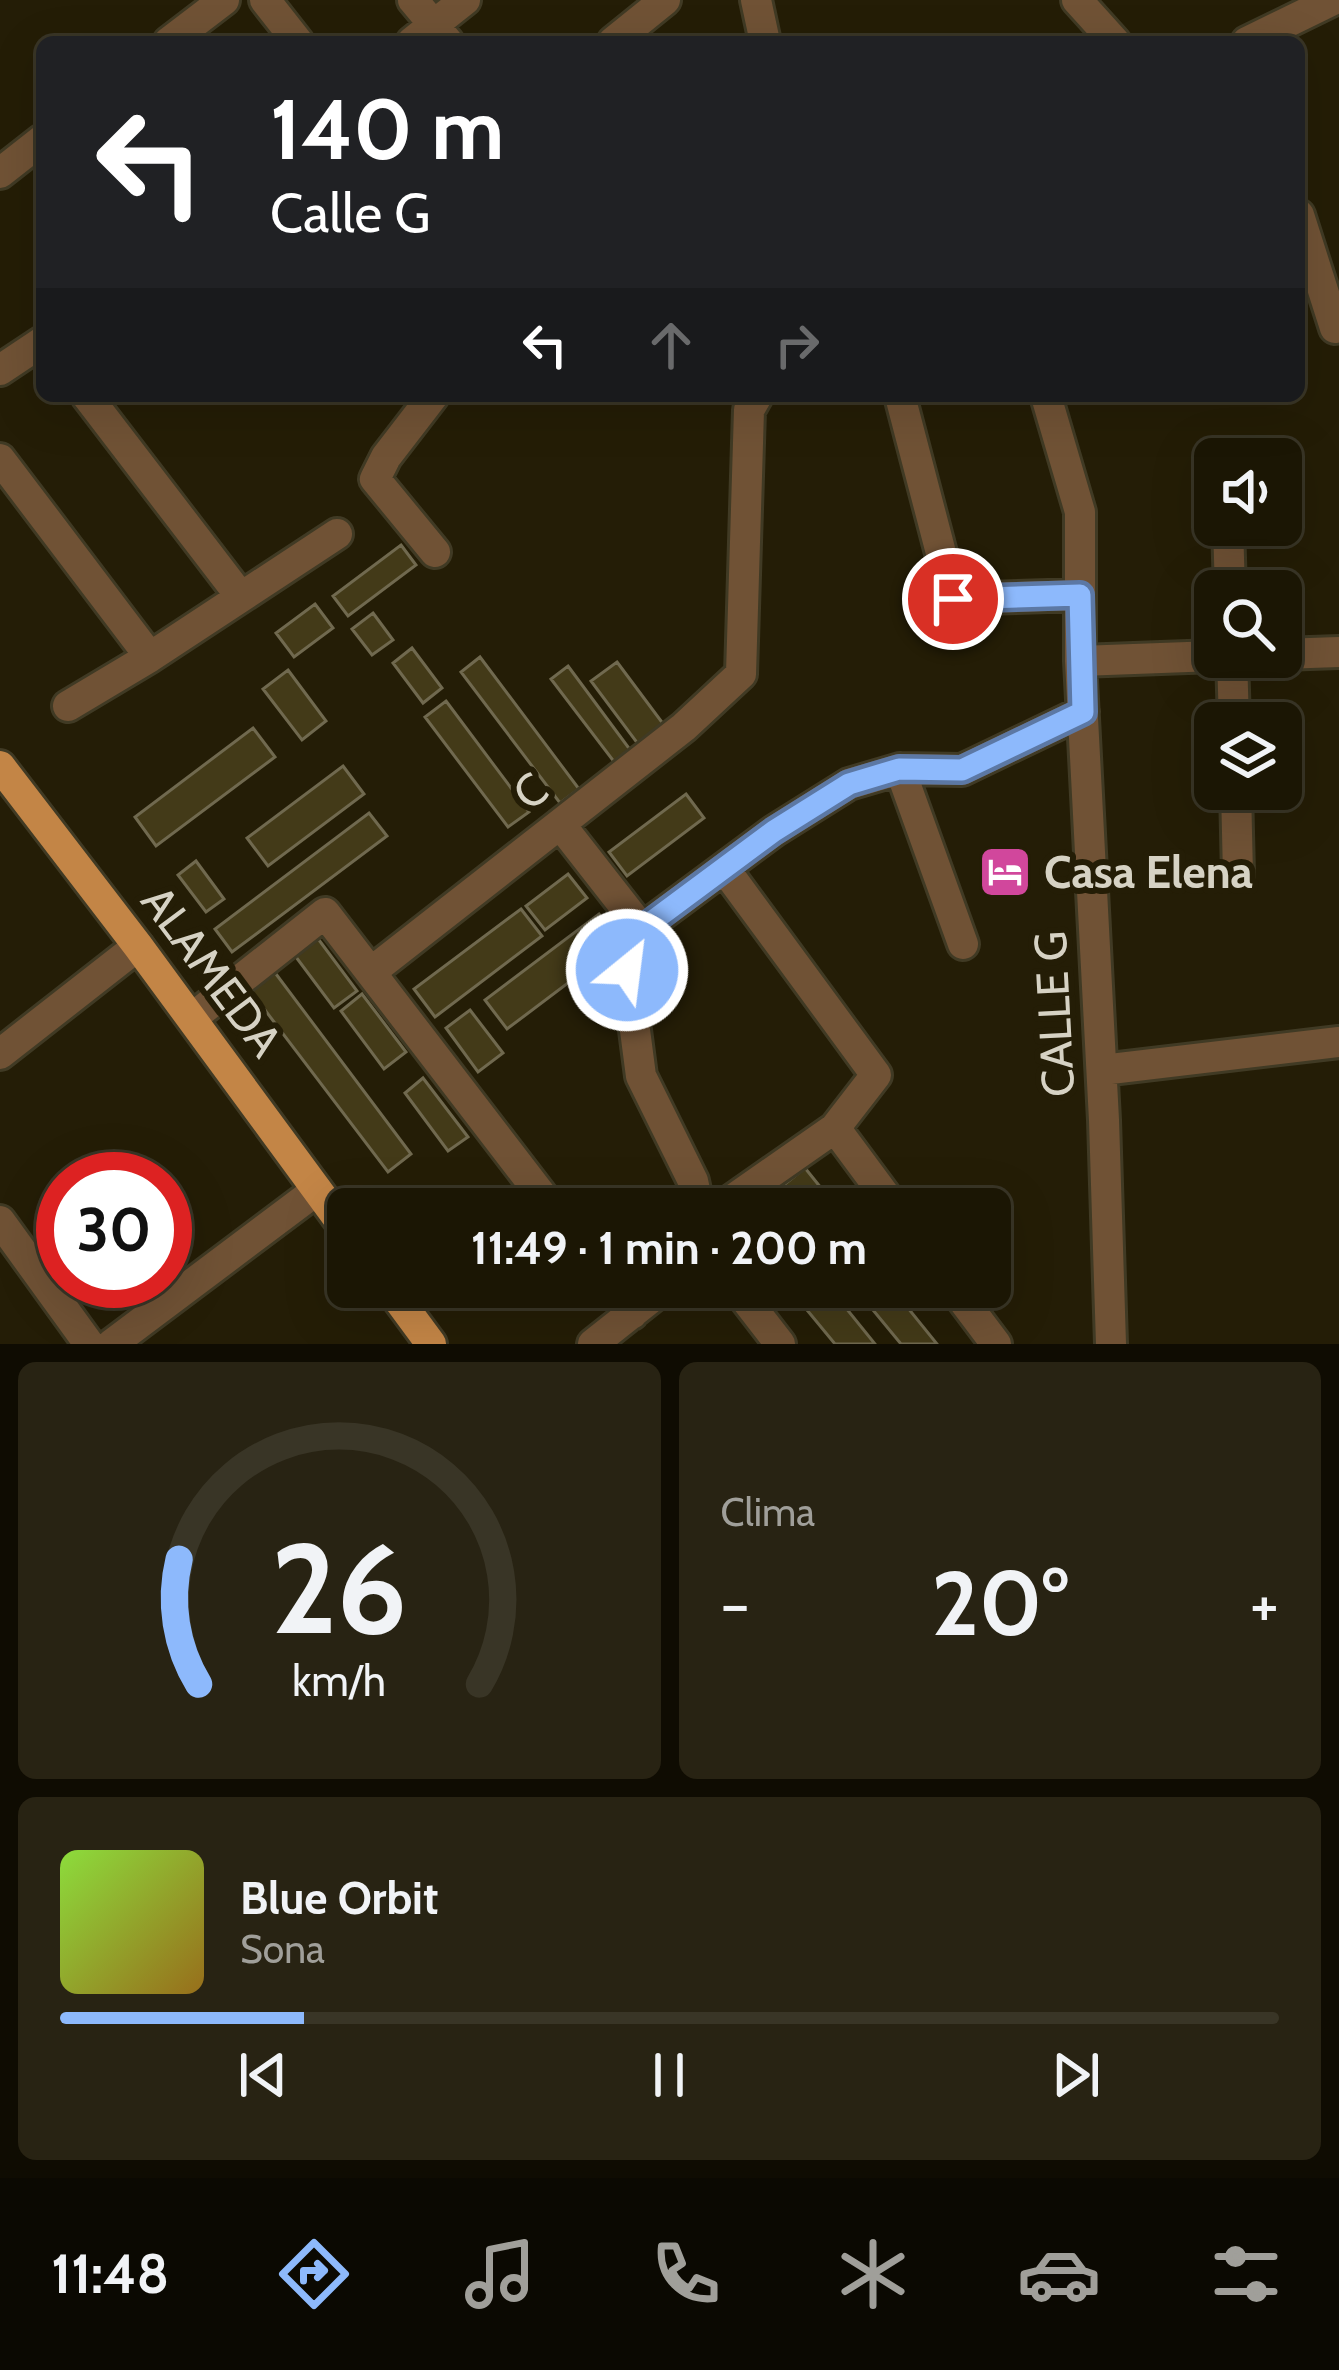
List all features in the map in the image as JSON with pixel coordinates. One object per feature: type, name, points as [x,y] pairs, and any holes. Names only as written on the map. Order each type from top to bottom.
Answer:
[{"type":"main road","name":"ALAMEDA","points":[[0,766],[327,1204]]},
{"type":"main road","points":[[404,1308],[431,1344]]},
{"type":"street","points":[[178,36],[224,0]]},
{"type":"street","points":[[266,0],[293,36]]},
{"type":"street","points":[[413,0],[431,36],[465,0]]},
{"type":"street","points":[[620,36],[665,0]]},
{"type":"street","points":[[757,0],[764,36]]},
{"type":"street","points":[[1077,0],[1110,36]]},
{"type":"street","points":[[1259,36],[1333,0]]},
{"type":"street","points":[[0,173],[36,145]]},
{"type":"street","points":[[1305,234],[1335,328]]},
{"type":"street","points":[[0,370],[36,346]]},
{"type":"street","points":[[92,402],[242,597]]},
{"type":"street","points":[[428,402],[375,479],[435,552]]},
{"type":"street","name":"C","points":[[371,972],[684,727],[741,674],[748,430],[754,402]]},
{"type":"street","points":[[902,402],[953,599],[1080,595]]},
{"type":"street","name":"CALLE G","points":[[1048,402],[1080,512],[1080,661],[1111,1344]]},
{"type":"street","points":[[0,459],[150,657]]},
{"type":"street","points":[[68,706],[337,534]]},
{"type":"street","points":[[1302,653],[1339,652]]},
{"type":"street","points":[[1080,661],[1194,657]]},
{"type":"street","points":[[694,1188],[641,1076],[627,970],[642,929],[849,784],[899,769],[962,770],[1083,712]]},
{"type":"street","points":[[899,769],[963,944]]},
{"type":"street","points":[[1236,810],[1238,875]]},
{"type":"street","points":[[560,824],[642,929]]},
{"type":"street","points":[[724,868],[876,1075],[835,1128],[749,1188]]},
{"type":"street","points":[[192,1018],[325,914],[536,1188]]},
{"type":"street","points":[[0,1054],[138,946]]},
{"type":"street","points":[[1102,1070],[1339,1042]]},
{"type":"street","points":[[835,1128],[879,1188]]},
{"type":"street","points":[[112,1344],[317,1190]]},
{"type":"street","points":[[0,1221],[88,1344]]},
{"type":"street","points":[[627,1308],[632,1314]]},
{"type":"street","points":[[592,1344],[639,1308]]},
{"type":"street","points":[[752,1308],[780,1344]]},
{"type":"street","points":[[969,1308],[996,1344]]},
{"type":"building","points":[[401,545],[416,565],[348,616],[333,596]]},
{"type":"building","points":[[315,604],[333,628],[294,657],[276,633]]},
{"type":"building","points":[[373,613],[393,640],[372,655],[352,629]]},
{"type":"building","points":[[412,648],[442,688],[423,703],[393,663]]},
{"type":"building","points":[[480,657],[579,789],[560,803],[461,672]]},
{"type":"building","points":[[617,662],[664,725],[638,744],[591,681]]},
{"type":"building","points":[[568,666],[631,751],[615,763],[551,679]]},
{"type":"building","points":[[288,670],[326,721],[302,740],[263,689]]},
{"type":"building","points":[[446,701],[529,812],[508,827],[425,717]]},
{"type":"building","points":[[253,728],[275,757],[156,846],[135,817]]},
{"type":"building","points":[[343,766],[364,794],[268,866],[247,838]]},
{"type":"building","points":[[686,794],[704,818],[627,876],[609,852]]},
{"type":"building","points":[[369,813],[387,836],[232,952],[215,929]]},
{"type":"building","points":[[196,861],[224,899],[206,912],[178,875]]},
{"type":"building","points":[[568,874],[587,898],[545,930],[526,906]]},
{"type":"building","points":[[521,909],[542,936],[435,1017],[414,989]]},
{"type":"building","points":[[599,914],[621,943],[507,1029],[485,1000]]},
{"type":"building","points":[[313,932],[357,991],[334,1008],[290,949]]},
{"type":"building","points":[[273,970],[411,1154],[388,1172],[249,989]]},
{"type":"building","points":[[362,994],[406,1052],[384,1069],[341,1011]]},
{"type":"building","points":[[470,1010],[503,1053],[478,1072],[446,1028]]},
{"type":"building","points":[[423,1078],[468,1137],[448,1151],[405,1093]]},
{"type":"building","points":[[805,1168],[821,1188],[782,1188]]},
{"type":"building","points":[[805,1308],[846,1308],[875,1344],[835,1344]]},
{"type":"building","points":[[871,1308],[908,1308],[937,1344],[901,1344]]},
{"type":"place","name":"Casa Elena","points":[[1005,872]]},
{"type":"route","points":[[627,970],[642,929],[774,831],[849,784],[899,769],[962,770],[1083,712],[1080,595],[953,599]]}]
